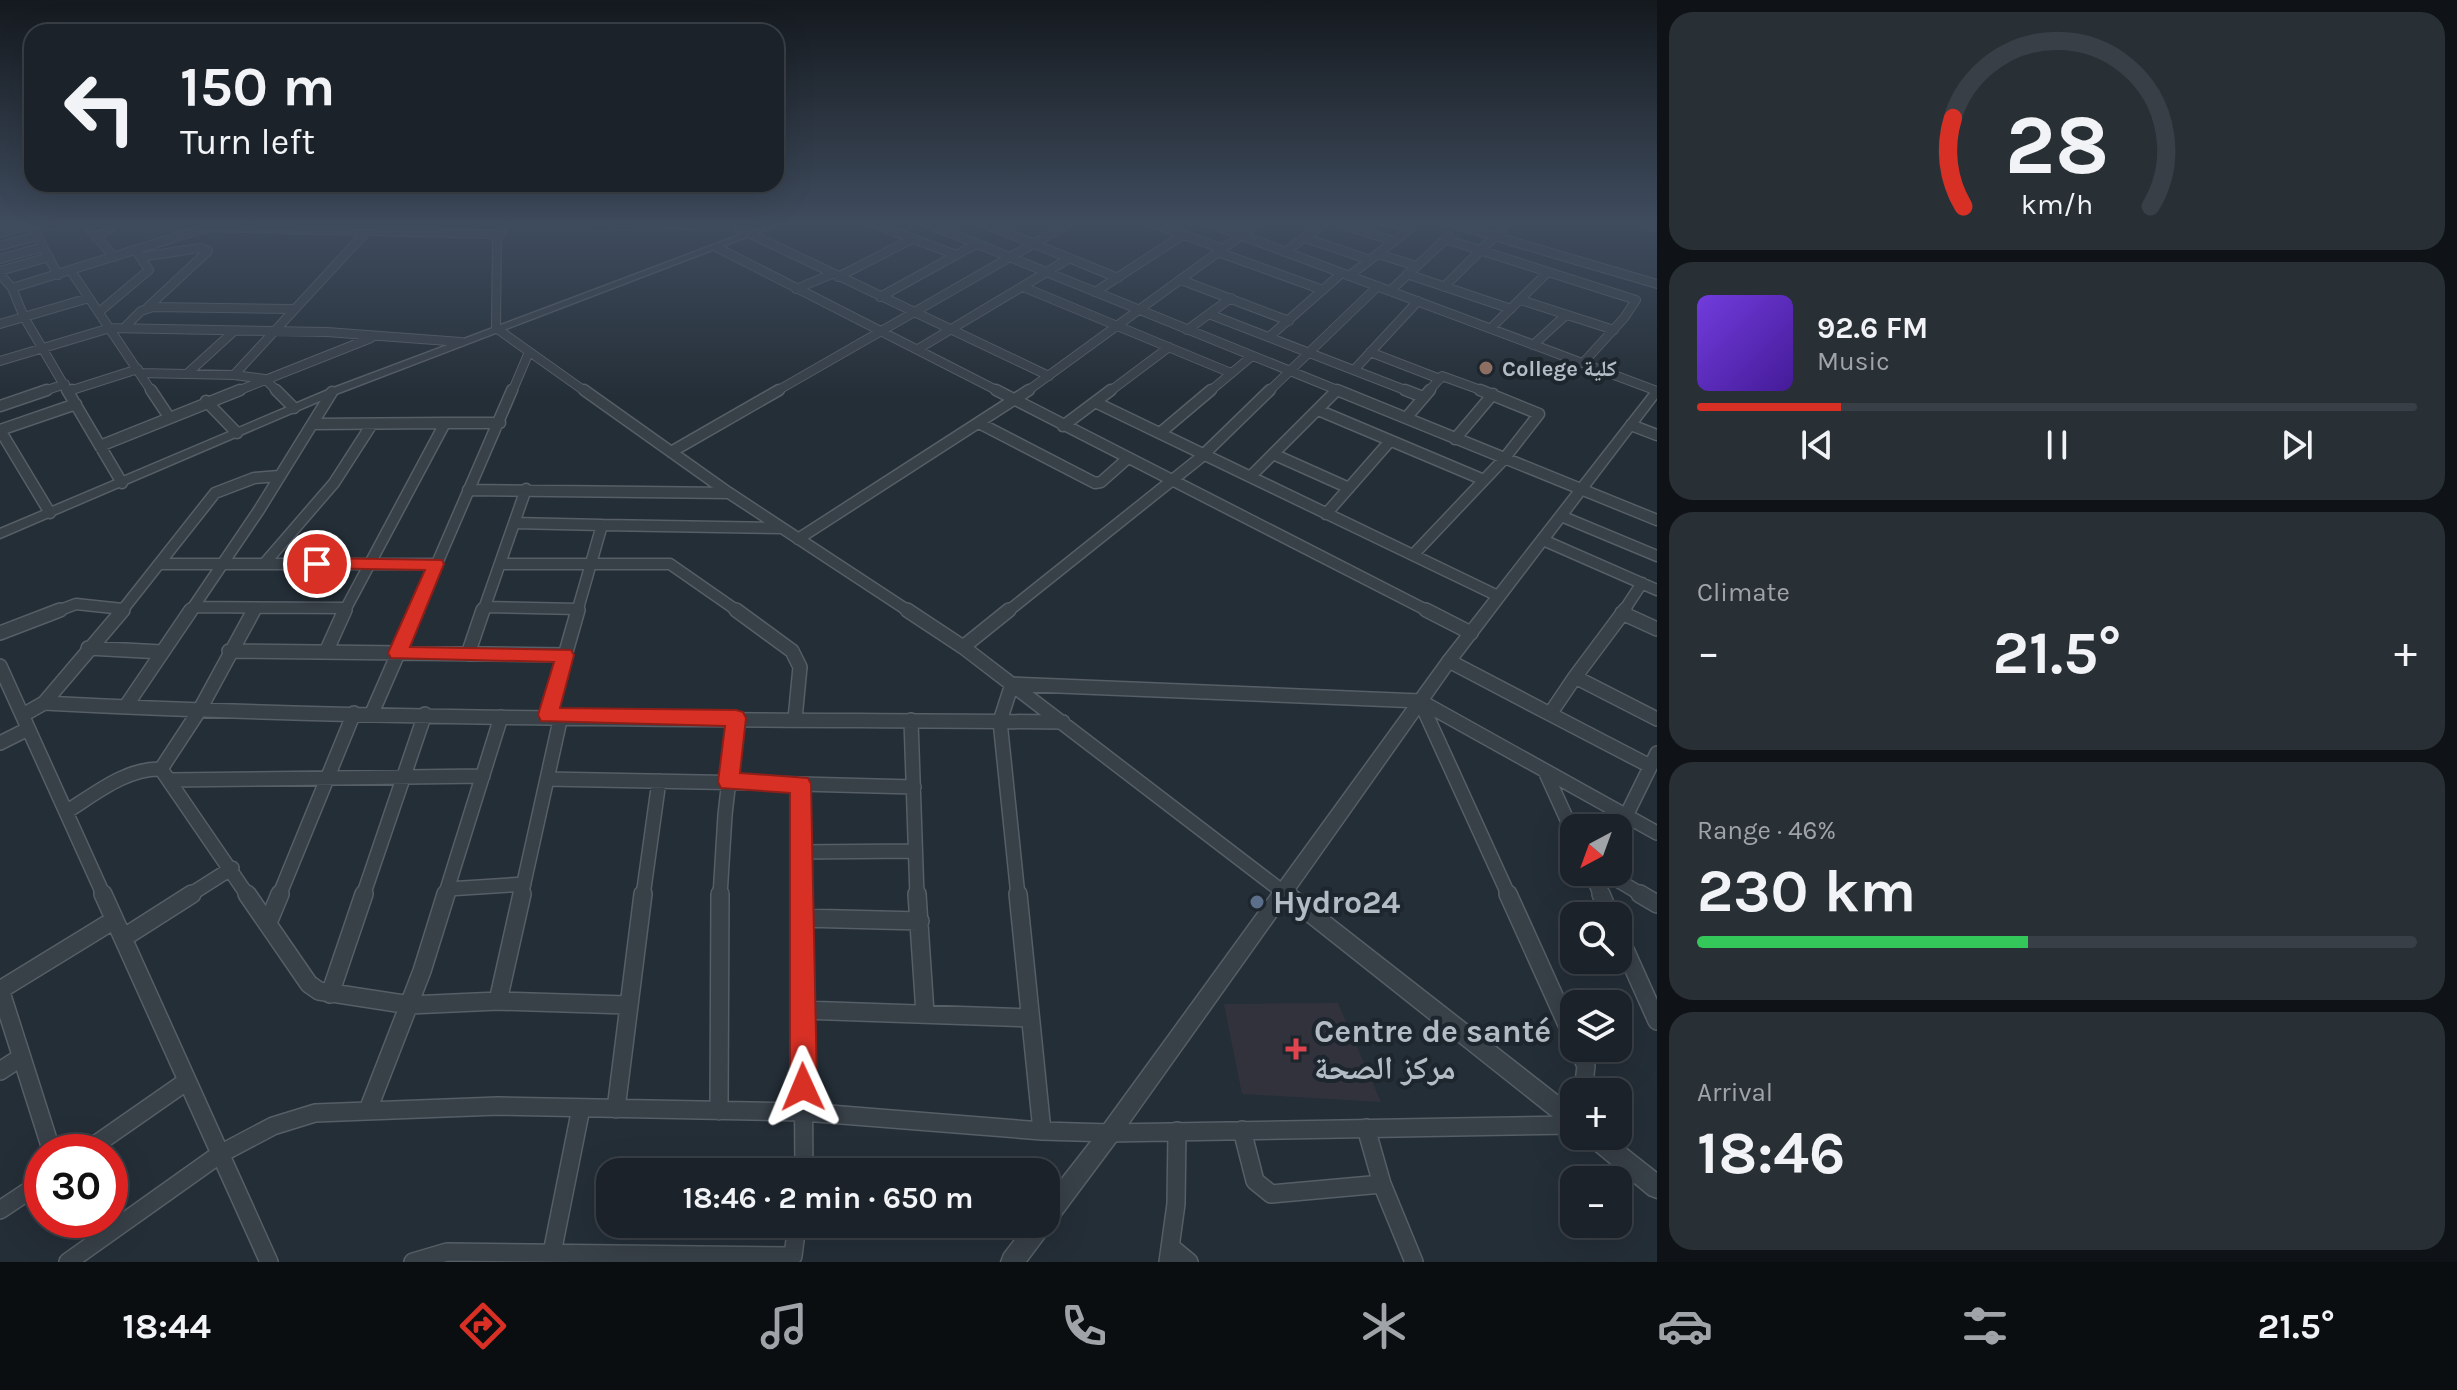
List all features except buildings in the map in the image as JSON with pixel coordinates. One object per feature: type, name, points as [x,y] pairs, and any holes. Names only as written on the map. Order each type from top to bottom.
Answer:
[{"type":"street","points":[[6,280],[42,349],[122,483]]},
{"type":"street","points":[[12,288],[41,280]]},
{"type":"street","points":[[77,280],[169,417]]},
{"type":"street","points":[[99,312],[137,280]]},
{"type":"street","points":[[124,328],[177,280]]},
{"type":"street","points":[[234,375],[321,280]]},
{"type":"street","points":[[496,328],[498,280]]},
{"type":"street","points":[[0,534],[332,392],[627,280]]},
{"type":"street","points":[[779,280],[1471,633]]},
{"type":"street","points":[[796,289],[821,280]]},
{"type":"street","points":[[845,280],[1049,376]]},
{"type":"street","points":[[880,297],[911,280]]},
{"type":"street","points":[[671,452],[970,280]]},
{"type":"street","points":[[918,349],[1036,280]]},
{"type":"street","points":[[1065,280],[1657,520]]},
{"type":"street","points":[[1095,292],[1115,280]]},
{"type":"street","points":[[798,539],[1015,400],[1181,280],[1289,321]]},
{"type":"street","points":[[1297,280],[1323,290]]},
{"type":"street","points":[[1269,337],[1338,280]]},
{"type":"street","points":[[1060,1199],[1449,661],[1657,391],[1362,280]]},
{"type":"street","points":[[1390,291],[1401,280]]},
{"type":"street","points":[[1424,280],[1511,309]]},
{"type":"street","points":[[1444,287],[1452,280]]},
{"type":"street","points":[[1491,328],[1540,280]]},
{"type":"street","points":[[1573,280],[1636,300],[1614,330],[1583,363]]},
{"type":"street","points":[[963,647],[1204,455],[1378,286]]},
{"type":"street","points":[[1023,287],[1231,373]]},
{"type":"street","points":[[0,324],[89,298]]},
{"type":"street","points":[[1187,330],[1231,298]]},
{"type":"street","points":[[1521,300],[1614,330]]},
{"type":"street","points":[[1354,370],[1418,301]]},
{"type":"street","points":[[148,307],[294,309]]},
{"type":"street","points":[[1209,314],[1423,397]]},
{"type":"street","points":[[1533,345],[1566,315]]},
{"type":"street","points":[[0,361],[110,328],[327,332],[461,342]]},
{"type":"street","points":[[496,328],[729,493],[963,647],[1283,892],[1560,1112]]},
{"type":"street","points":[[188,373],[233,332]]},
{"type":"street","points":[[100,446],[374,336]]},
{"type":"street","points":[[1063,426],[1169,347]]},
{"type":"street","points":[[372,713],[529,352]]},
{"type":"street","points":[[1370,352],[1440,379]]},
{"type":"street","points":[[1160,433],[1252,356]]},
{"type":"street","points":[[0,406],[139,371],[265,379],[294,408]]},
{"type":"street","points":[[1406,418],[1442,376],[1539,414],[1504,459],[1413,555]]},
{"type":"street","points":[[1250,477],[1337,390]]},
{"type":"street","points":[[126,706],[332,392]]},
{"type":"street","points":[[1455,439],[1493,394]]},
{"type":"street","points":[[206,401],[237,433]]},
{"type":"street","points":[[1097,403],[1498,596]]},
{"type":"street","points":[[50,513],[0,430],[76,404]]},
{"type":"street","points":[[1318,410],[1484,480]]},
{"type":"street","points":[[326,652],[346,608],[445,423]]},
{"type":"street","points":[[312,424],[500,423]]},
{"type":"street","points":[[979,423],[1095,483],[1101,482],[1127,459]]},
{"type":"street","points":[[264,564],[334,483],[372,424]]},
{"type":"street","points":[[1631,425],[1657,435]]},
{"type":"street","points":[[1326,514],[1390,441]]},
{"type":"street","points":[[1273,454],[1349,488]]},
{"type":"street","points":[[0,743],[44,703],[162,564],[215,493],[254,478],[279,476]]},
{"type":"street","points":[[468,654],[526,489]]},
{"type":"street","points":[[468,490],[729,493]]},
{"type":"street","points":[[1561,516],[1657,556]]},
{"type":"street","points":[[514,523],[782,528]]},
{"type":"street","points":[[498,1001],[547,779],[565,655],[602,525]]},
{"type":"street","points":[[1543,540],[1657,590]]},
{"type":"street","points":[[162,564],[436,564]]},
{"type":"street","points":[[500,564],[670,564],[687,572],[798,659],[795,719]]},
{"type":"street","points":[[1550,714],[1642,583]]},
{"type":"street","points":[[0,633],[76,604],[123,609]]},
{"type":"street","points":[[193,607],[346,608]]},
{"type":"street","points":[[484,607],[578,609]]},
{"type":"street","points":[[165,775],[229,651],[255,608]]},
{"type":"street","points":[[1622,613],[1657,629]]},
{"type":"street","points":[[88,648],[162,652]]},
{"type":"street","points":[[229,651],[565,655]]},
{"type":"street","points":[[1449,661],[1550,714],[1654,759],[1627,814]]},
{"type":"street","points":[[0,666],[6,695],[25,722],[269,1262]]},
{"type":"street","points":[[1575,677],[1657,719]]},
{"type":"street","points":[[1012,684],[1420,701],[1622,814]]},
{"type":"street","points":[[1012,684],[1000,721],[1042,1131]]},
{"type":"street","points":[[1420,701],[1560,1009]]},
{"type":"street","points":[[44,703],[199,711],[501,717],[1063,722]]},
{"type":"street","points":[[268,923],[354,713]]},
{"type":"street","points":[[330,994],[425,714]]},
{"type":"street","points":[[368,1110],[410,1005],[501,717]]},
{"type":"street","points":[[719,1111],[718,965],[728,782],[736,718]]},
{"type":"street","points":[[911,720],[914,851],[925,1013]]},
{"type":"street","points":[[66,812],[137,771],[150,767],[165,775],[232,868],[309,984],[330,994],[410,1005],[498,1001],[627,1005]]},
{"type":"street","points":[[1545,771],[1564,814]]},
{"type":"street","points":[[165,775],[327,778],[483,776]]},
{"type":"street","points":[[547,779],[914,787]]},
{"type":"street","points":[[616,1109],[627,1005],[659,781]]},
{"type":"street","points":[[801,784],[804,1158]]},
{"type":"street","points":[[1632,819],[1657,833]]},
{"type":"street","points":[[800,852],[914,851]]},
{"type":"street","points":[[123,938],[232,868]]},
{"type":"street","points":[[448,889],[524,884]]},
{"type":"street","points":[[1627,886],[1657,904]]},
{"type":"street","points":[[801,918],[920,921]]},
{"type":"street","points":[[46,1134],[0,990],[114,920]]},
{"type":"street","points":[[1632,964],[1655,1013]]},
{"type":"street","points":[[802,1010],[1029,1018]]},
{"type":"street","points":[[0,1071],[20,1058]]},
{"type":"street","points":[[111,1134],[187,1081]]},
{"type":"street","points":[[77,1259],[220,1154],[273,1126],[315,1113],[581,1108],[804,1112],[1042,1131],[1110,1133],[1560,1123]]},
{"type":"street","points":[[552,1253],[581,1108]]},
{"type":"street","points":[[1366,1128],[1382,1184],[1414,1262]]},
{"type":"street","points":[[1242,1130],[1255,1181],[1271,1194],[1382,1184]]},
{"type":"street","points":[[1177,1131],[1170,1255],[1189,1262]]},
{"type":"street","points":[[1611,1150],[1657,1187]]},
{"type":"street","points":[[0,1210],[24,1194]]},
{"type":"street","points":[[413,1262],[449,1257],[552,1253],[792,1259],[795,1238]]},
{"type":"street","points":[[1012,1262],[1030,1238]]},
{"type":"shaded area","name":"Centre de santé مركز الصحة","points":[[1338,1003],[1381,1102],[1242,1094],[1224,1004]]},
{"type":"place","name":"College كلية","points":[[1486,368]]},
{"type":"place","name":"Hydro24","points":[[1257,902]]},
{"type":"place","name":"Centre de santé مركز الصحة","points":[[1296,1049]]},
{"type":"route","points":[[317,564],[436,564],[397,653],[565,655],[548,715],[736,718],[728,782],[801,784],[803,1087]]}]
